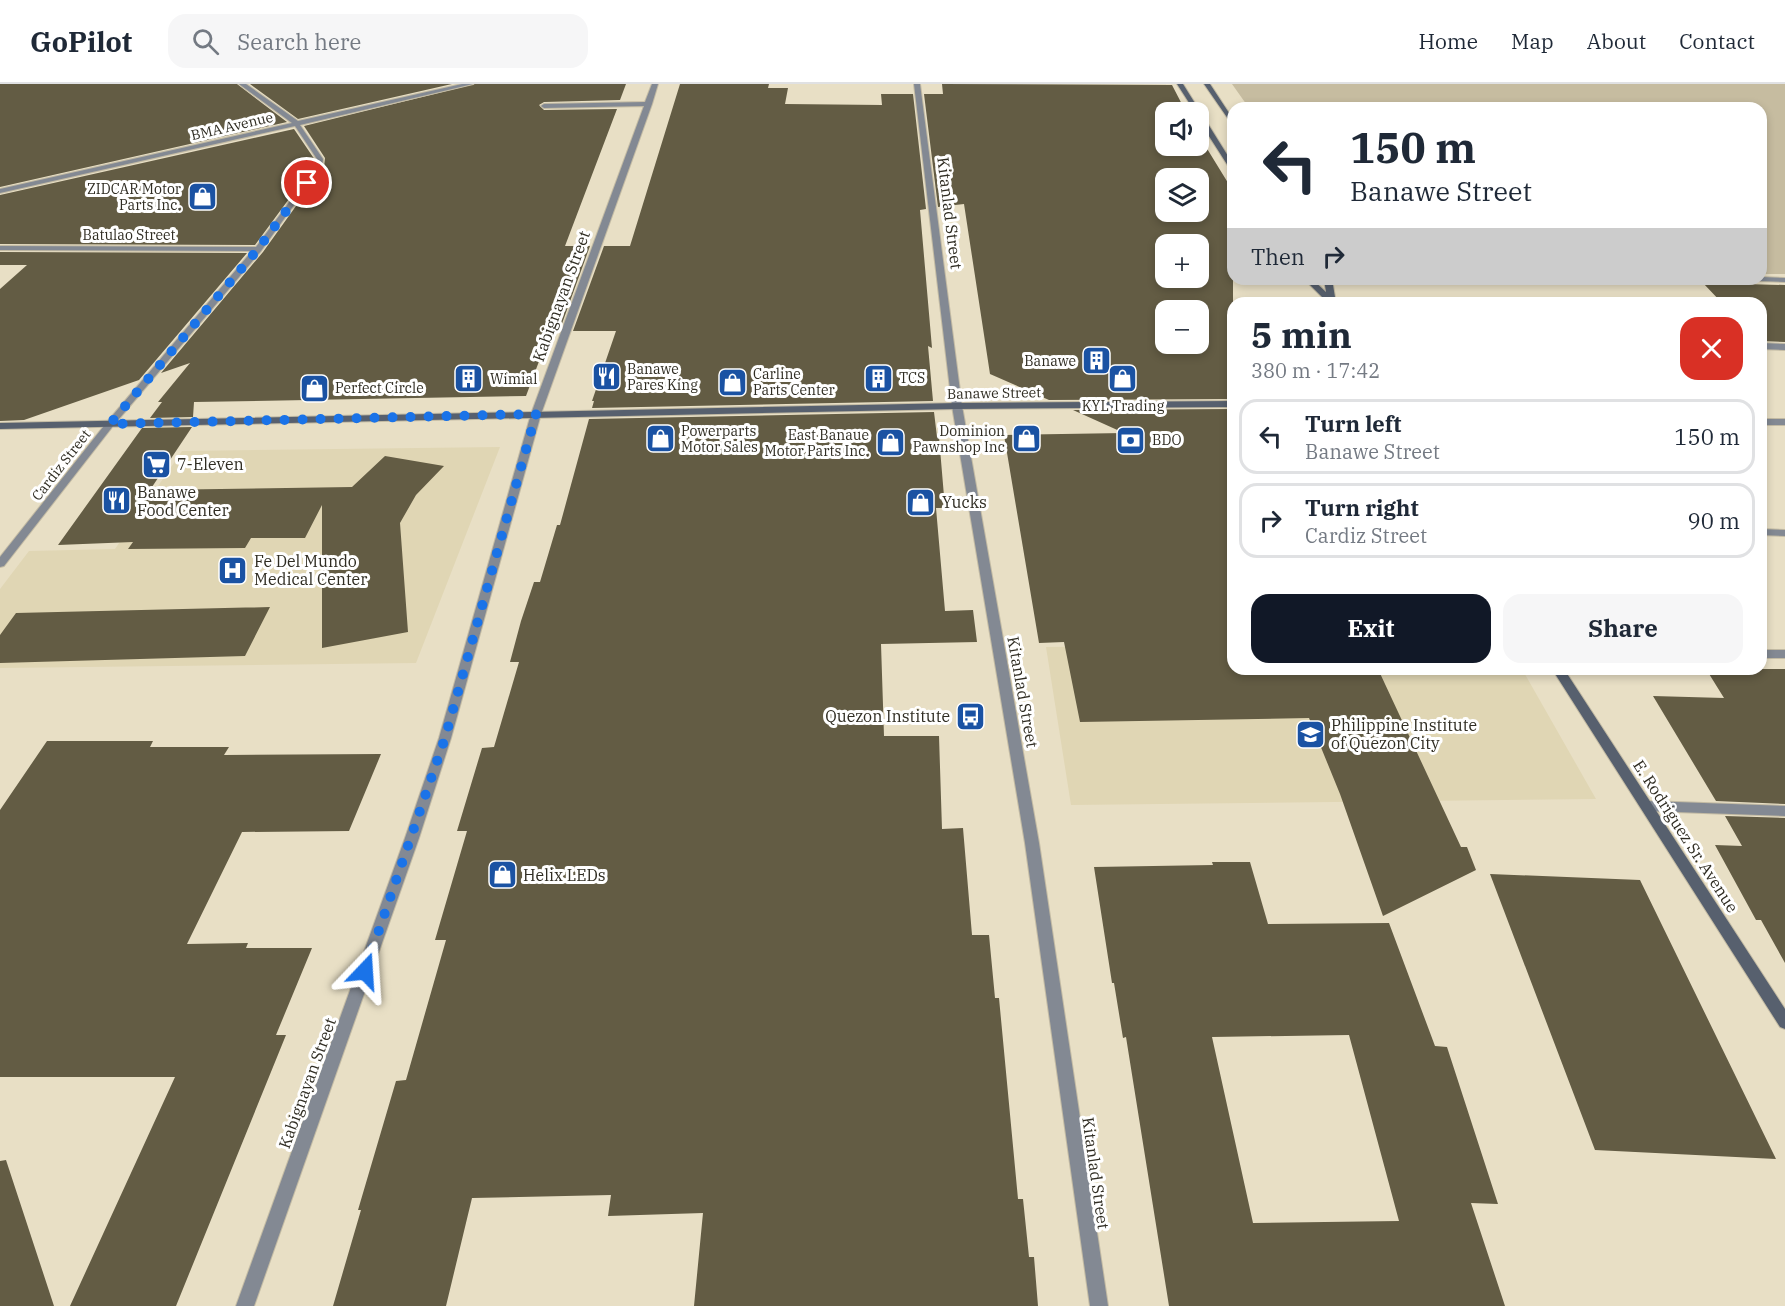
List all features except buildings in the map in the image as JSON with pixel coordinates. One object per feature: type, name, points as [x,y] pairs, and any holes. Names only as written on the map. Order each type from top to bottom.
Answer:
[{"type":"main road","points":[[1180,84],[1191,102]]},
{"type":"main road","points":[[1207,84],[1227,115]]},
{"type":"main road","points":[[1209,131],[1227,159]]},
{"type":"main road","points":[[1314,285],[1327,297]]},
{"type":"main road","name":"Banawe Street","points":[[0,426],[957,406],[1227,404]]},
{"type":"main road","name":"E. Rodriguez Sr. Avenue","points":[[1562,675],[1780,1006],[1785,1022]]},
{"type":"street","name":"Cardiz Street","points":[[0,564],[110,424],[258,249],[319,166],[320,159],[296,123],[242,84]]},
{"type":"street","name":"BMA Avenue","points":[[0,190],[470,84]]},
{"type":"street","name":"Kabignayan Street","points":[[245,1306],[412,838],[441,749],[536,414],[655,84]]},
{"type":"street","name":"Kitanlad Street","points":[[917,84],[957,406],[1032,843],[1099,1306]]},
{"type":"street","points":[[544,106],[649,104]]},
{"type":"street","name":"Batulao Street","points":[[0,248],[258,249]]},
{"type":"street","points":[[1767,279],[1785,280]]},
{"type":"street","points":[[1767,346],[1785,347]]},
{"type":"street","points":[[1767,422],[1785,422]]},
{"type":"street","points":[[1767,532],[1785,533]]},
{"type":"street","points":[[1767,654],[1785,654]]},
{"type":"street","points":[[1648,806],[1785,811]]},
{"type":"shaded area","points":[[1232,84],[1785,84],[1785,274],[1767,274],[1767,102],[1245,102]]},
{"type":"shaded area","name":"Fe Del Mundo Medical Center","points":[[500,447],[416,663],[0,668],[0,589],[29,551],[115,549],[182,451]]},
{"type":"shaded area","name":"Philippine Institute of Quezon City","points":[[1227,645],[1227,675],[1525,675],[1596,799],[1071,805],[1046,647]]},
{"type":"place","name":"ZIDCAR Motor Parts Inc.","points":[[202,197]]},
{"type":"place","name":"Banawe","points":[[1097,361]]},
{"type":"place","name":"Banawe Pares King","points":[[606,377]]},
{"type":"place","name":"TCS","points":[[878,378]]},
{"type":"place","name":"Wimial","points":[[469,379]]},
{"type":"place","name":"KYL Trading","points":[[1123,379]]},
{"type":"place","name":"Carline Parts Center","points":[[732,382]]},
{"type":"place","name":"Perfect Circle","points":[[314,388]]},
{"type":"place","name":"Powerparts Motor Sales","points":[[660,439]]},
{"type":"place","name":"Dominion Pawnshop Inc","points":[[1026,439]]},
{"type":"place","name":"BDO","points":[[1131,440]]},
{"type":"place","name":"East Banaue Motor Parts Inc.","points":[[890,443]]},
{"type":"place","name":"7-Eleven","points":[[156,464]]},
{"type":"place","name":"Banawe Food Center","points":[[116,501]]},
{"type":"place","name":"Yucks","points":[[921,502]]},
{"type":"place","name":"Fe Del Mundo Medical Center","points":[[233,570]]},
{"type":"place","name":"Quezon Institute","points":[[971,716]]},
{"type":"place","name":"Philippine Institute of Quezon City","points":[[1310,734]]},
{"type":"place","name":"Helix LEDs","points":[[502,875]]},
{"type":"route","points":[[307,183],[258,249],[110,424],[536,414],[445,738],[365,971]]}]
